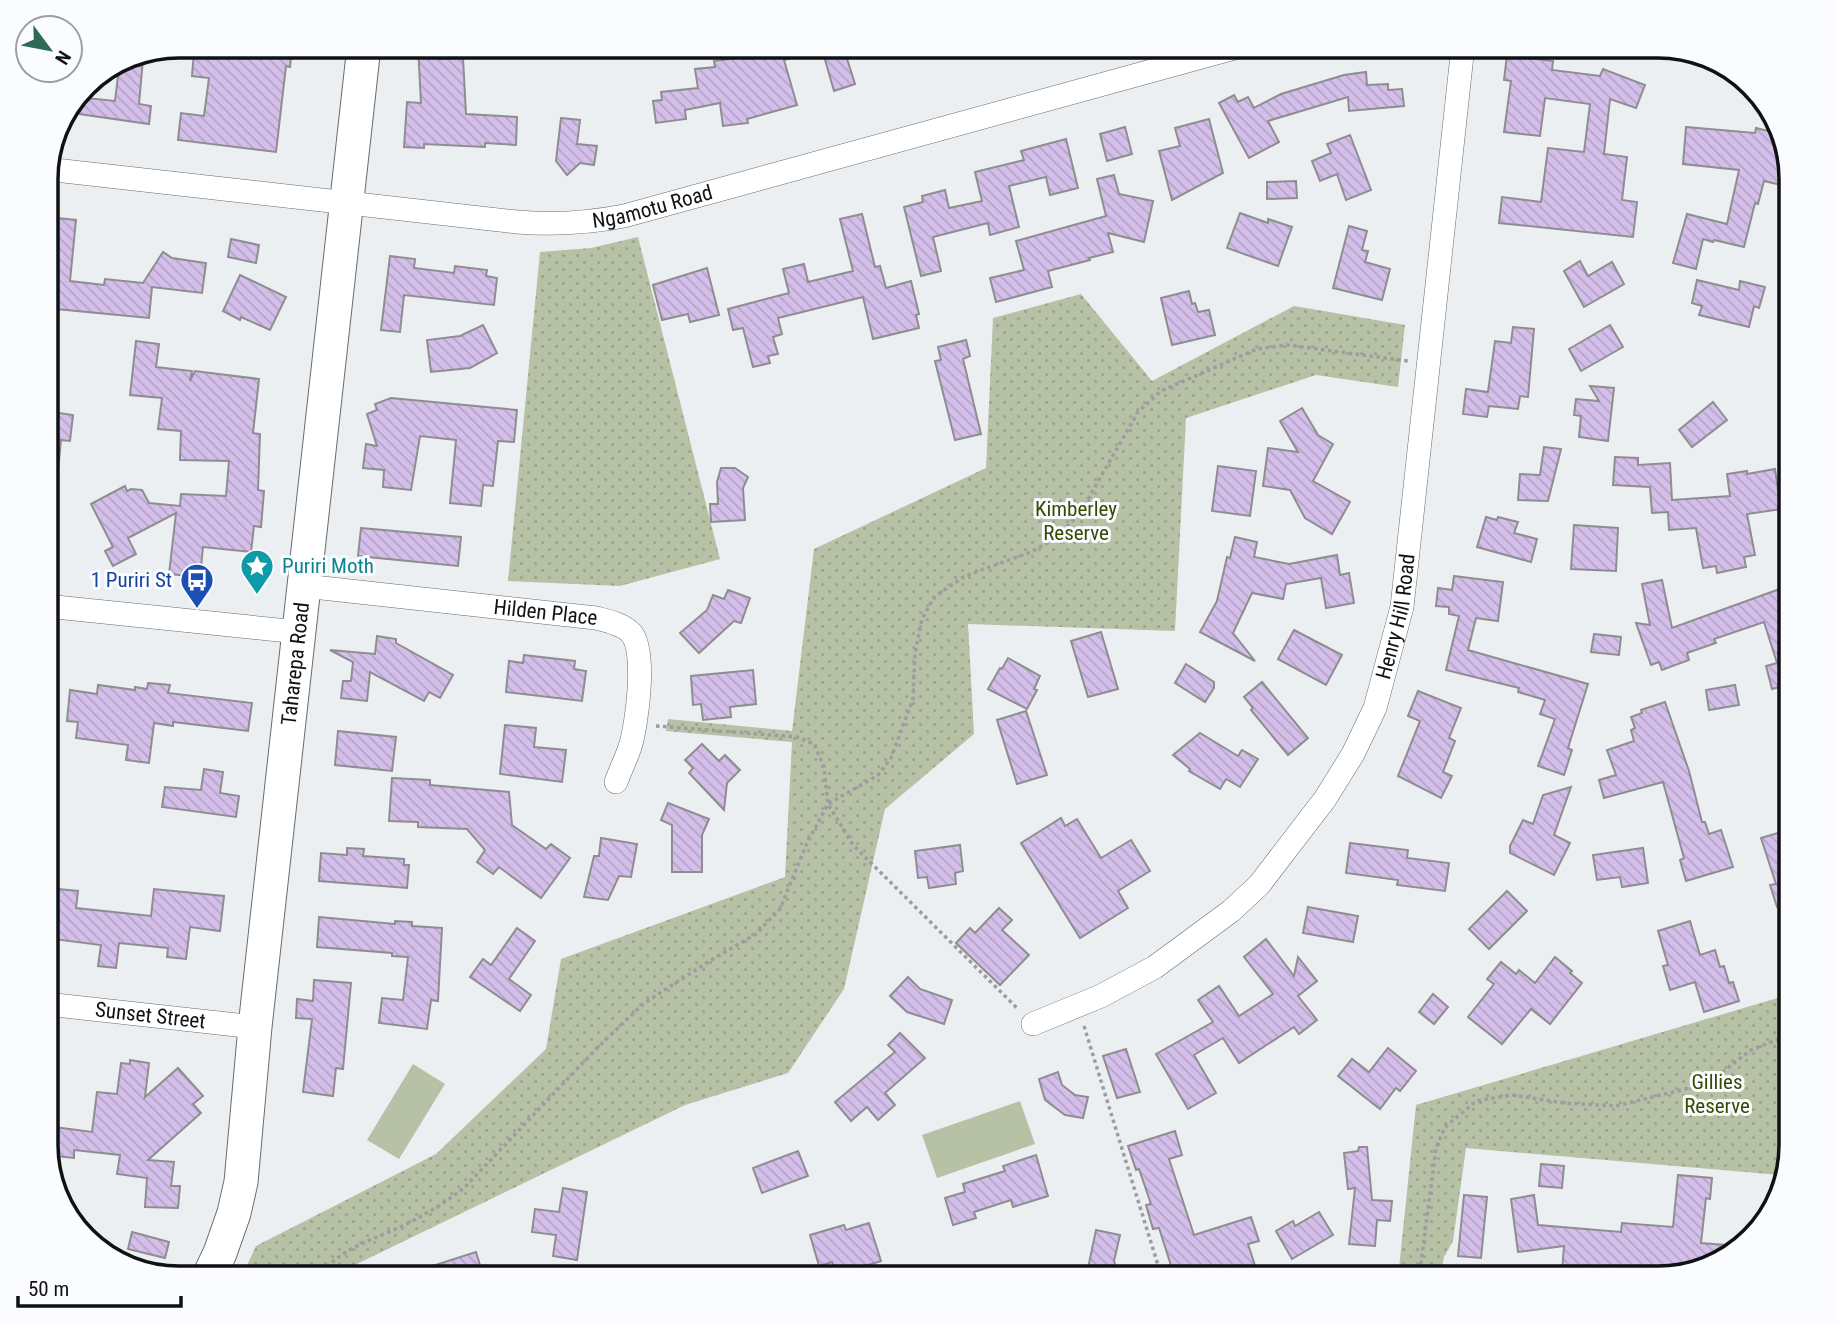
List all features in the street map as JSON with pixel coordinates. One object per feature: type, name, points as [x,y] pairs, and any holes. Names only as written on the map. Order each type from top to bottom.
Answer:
[{"type":"street","name":"Taharepa Road","points":[[213,1266],[230,1223],[241,1182],[255,1027],[362,58]]},
{"type":"street","name":"Ngamotu Road","points":[[58,170],[517,222],[552,225],[590,222],[624,216],[1198,58]]},
{"type":"street","name":"Henry Hill Road","points":[[1033,1024],[1155,967],[1231,911],[1259,885],[1325,799],[1353,754],[1375,708],[1402,607],[1462,58]]},
{"type":"street","name":"Hilden Place","points":[[304,586],[596,618],[617,624],[632,633],[639,648],[641,669],[631,745],[616,782]]},
{"type":"street","points":[[58,607],[298,632]]},
{"type":"street","name":"Sunset Street","points":[[58,1005],[255,1027]]},
{"type":"path","points":[[326,1266],[349,1249],[434,1209],[465,1187],[643,1004],[755,934],[780,909],[807,843],[828,804],[878,775],[891,758],[912,699],[915,653],[922,619],[934,597],[965,576],[1031,552],[1055,539],[1080,513],[1138,412],[1161,391],[1257,349],[1287,345],[1427,363]]},
{"type":"path","points":[[633,724],[797,737],[814,744],[824,767],[828,804],[853,845],[1033,1024]]},
{"type":"path","points":[[1078,1005],[1158,1266]]},
{"type":"path","points":[[1421,1266],[1436,1148],[1445,1127],[1476,1101],[1512,1095],[1564,1103],[1616,1106],[1712,1080],[1751,1049],[1779,1038]]},
{"type":"green space","points":[[638,237],[720,559],[620,586],[508,581],[540,252],[591,248]]},
{"type":"green space","name":"Kimberley Reserve","points":[[1081,294],[1152,381],[1294,306],[1405,325],[1398,387],[1316,375],[1186,418],[1175,631],[968,624],[974,734],[885,809],[844,989],[788,1073],[685,1105],[353,1266],[247,1266],[256,1246],[436,1154],[546,1049],[561,959],[785,877],[792,742],[666,731],[668,719],[792,731],[814,549],[986,468],[993,318]]},
{"type":"green space","name":"Gillies Reserve","points":[[1779,998],[1779,1145],[1775,1174],[1466,1148],[1453,1241],[1442,1266],[1399,1266],[1416,1105]]},
{"type":"green space","points":[[413,1064],[445,1084],[399,1159],[367,1140]]},
{"type":"green space","points":[[1020,1101],[1035,1144],[937,1178],[922,1135]]},
{"type":"building","points":[[193,58],[291,58],[290,67],[286,66],[276,152],[178,140],[181,113],[204,116],[209,78],[192,76]]},
{"type":"building","points":[[419,58],[463,58],[466,114],[517,117],[516,145],[485,143],[485,147],[424,144],[424,148],[404,147],[407,102],[421,103]]},
{"type":"building","points":[[737,58],[791,58],[784,60],[797,105],[747,119],[748,123],[723,126],[720,103],[685,110],[686,119],[656,123],[653,101],[662,100],[661,92],[698,88],[695,69],[715,67],[714,61]]},
{"type":"building","points":[[824,58],[847,58],[855,84],[834,91]]},
{"type":"building","points":[[1507,58],[1530,58],[1553,61],[1552,70],[1600,76],[1603,69],[1645,85],[1636,108],[1610,99],[1604,154],[1627,157],[1622,200],[1637,202],[1633,237],[1499,223],[1502,197],[1541,202],[1548,148],[1584,152],[1590,104],[1545,98],[1540,136],[1504,132],[1511,81],[1504,80]]},
{"type":"building","points":[[143,64],[139,104],[151,106],[149,124],[77,114],[89,98],[115,101],[118,74]]},
{"type":"building","points":[[1366,72],[1367,85],[1388,84],[1388,90],[1402,89],[1404,106],[1349,111],[1348,97],[1268,121],[1279,142],[1249,158],[1219,103],[1234,95],[1238,102],[1248,97],[1254,108],[1281,94],[1344,75]]},
{"type":"building","points":[[561,118],[580,120],[577,144],[597,146],[594,165],[580,163],[567,175],[556,161]]},
{"type":"building","points":[[1209,119],[1223,173],[1172,200],[1159,151],[1180,146],[1175,128]]},
{"type":"building","points":[[1125,127],[1132,154],[1107,161],[1100,134]]},
{"type":"building","points":[[1686,127],[1755,133],[1756,128],[1769,131],[1777,155],[1779,185],[1764,181],[1758,204],[1755,203],[1744,247],[1703,239],[1696,269],[1673,263],[1687,214],[1727,224],[1739,170],[1683,164]]},
{"type":"building","points":[[1350,135],[1371,190],[1346,200],[1337,174],[1320,181],[1312,161],[1331,153],[1327,144]]},
{"type":"building","points":[[1066,139],[1078,188],[1050,195],[1046,177],[1009,186],[1019,227],[990,235],[988,223],[933,237],[941,271],[921,276],[904,207],[923,202],[922,196],[945,190],[949,208],[982,201],[975,172],[1024,160],[1021,151]]},
{"type":"building","points":[[1114,175],[1119,194],[1153,201],[1144,242],[1108,233],[1113,252],[1048,271],[1052,287],[996,302],[990,278],[1024,270],[1016,241],[1106,216],[1097,179]]},
{"type":"building","points":[[1296,181],[1297,198],[1267,199],[1267,182]]},
{"type":"building","points":[[1240,213],[1268,223],[1268,219],[1292,227],[1278,266],[1227,248]]},
{"type":"building","points":[[862,214],[875,267],[880,266],[886,288],[911,281],[919,314],[916,315],[919,328],[873,339],[863,297],[778,318],[782,334],[773,337],[778,354],[768,356],[770,363],[753,367],[743,328],[733,330],[728,309],[789,293],[783,269],[804,264],[808,282],[853,271],[840,219]]},
{"type":"building","points":[[58,218],[76,220],[70,281],[104,285],[105,279],[143,283],[163,252],[172,258],[206,263],[202,293],[152,287],[149,318],[58,309]]},
{"type":"building","points":[[1349,226],[1367,231],[1362,250],[1368,251],[1365,262],[1390,269],[1382,300],[1333,288]]},
{"type":"building","points":[[231,239],[259,245],[256,263],[228,257]]},
{"type":"building","points":[[390,256],[415,259],[414,268],[454,273],[455,266],[487,270],[486,276],[497,278],[494,305],[404,295],[400,332],[381,330]]},
{"type":"building","points":[[1580,261],[1588,276],[1612,262],[1624,284],[1584,307],[1564,271]]},
{"type":"building","points":[[707,268],[719,315],[690,322],[688,314],[662,320],[653,285]]},
{"type":"building","points":[[240,275],[286,297],[270,330],[223,311]]},
{"type":"building","points":[[1697,280],[1739,290],[1740,281],[1765,287],[1759,308],[1754,306],[1749,327],[1699,315],[1702,306],[1692,303]]},
{"type":"building","points":[[1189,291],[1192,304],[1195,303],[1198,312],[1209,310],[1215,335],[1172,345],[1161,298]]},
{"type":"building","points":[[483,325],[497,353],[470,368],[431,372],[427,340],[460,336]]},
{"type":"building","points":[[1610,325],[1623,347],[1581,371],[1569,349]]},
{"type":"building","points":[[1513,327],[1534,329],[1528,397],[1520,396],[1518,409],[1489,406],[1487,417],[1463,414],[1466,389],[1488,392],[1495,341],[1511,343]]},
{"type":"building","points":[[966,340],[970,356],[963,359],[981,434],[955,440],[935,361],[941,360],[938,347]]},
{"type":"building","points":[[136,341],[159,344],[156,367],[192,371],[190,381],[195,371],[259,379],[253,433],[260,434],[258,490],[264,491],[261,527],[254,526],[251,552],[203,547],[200,577],[169,574],[176,513],[128,538],[136,554],[113,566],[105,551],[113,547],[91,504],[125,486],[127,491],[142,490],[149,503],[180,506],[181,494],[226,496],[229,461],[180,460],[181,431],[158,429],[162,398],[130,395]]},
{"type":"building","points":[[1590,386],[1614,388],[1608,441],[1579,437],[1581,416],[1574,415],[1576,399],[1599,401]]},
{"type":"building","points":[[391,398],[517,410],[514,442],[498,441],[493,486],[483,485],[481,506],[450,503],[456,440],[420,436],[411,490],[383,487],[384,470],[363,468],[366,444],[377,446],[367,414],[377,410],[375,404]]},
{"type":"building","points":[[1713,402],[1727,420],[1692,447],[1679,430]]},
{"type":"building","points":[[1302,408],[1318,435],[1333,444],[1313,481],[1350,502],[1332,534],[1305,518],[1290,490],[1263,486],[1268,448],[1298,452],[1280,421]]},
{"type":"building","points":[[58,413],[73,415],[70,441],[61,440],[58,471]]},
{"type":"building","points":[[1544,447],[1561,449],[1548,501],[1518,500],[1520,474],[1540,475]]},
{"type":"building","points":[[1615,457],[1638,458],[1638,465],[1670,463],[1672,500],[1730,496],[1727,474],[1775,469],[1779,509],[1747,514],[1755,555],[1744,557],[1746,567],[1717,573],[1716,566],[1703,568],[1696,528],[1669,530],[1668,512],[1652,513],[1650,487],[1613,485]]},
{"type":"building","points":[[1218,466],[1256,471],[1250,516],[1212,511]]},
{"type":"building","points":[[721,468],[735,468],[748,477],[743,488],[745,520],[711,522],[710,504],[718,504],[717,482]]},
{"type":"building","points":[[1486,517],[1518,522],[1514,533],[1537,539],[1531,562],[1477,547]]},
{"type":"building","points":[[1574,525],[1618,528],[1616,571],[1571,569]]},
{"type":"building","points":[[361,528],[461,537],[458,566],[358,556]]},
{"type":"building","points":[[1235,537],[1257,542],[1254,557],[1289,564],[1337,555],[1340,575],[1349,573],[1354,603],[1326,608],[1321,578],[1286,584],[1283,599],[1252,593],[1233,633],[1255,661],[1200,632],[1217,601],[1227,557],[1230,558]]},
{"type":"building","points":[[1454,576],[1503,582],[1498,621],[1476,618],[1468,650],[1588,684],[1568,748],[1572,750],[1564,775],[1538,766],[1555,719],[1540,714],[1545,700],[1518,692],[1519,688],[1446,670],[1459,616],[1449,614],[1449,607],[1436,606],[1438,588],[1452,590]]},
{"type":"building","points":[[1662,580],[1672,628],[1779,589],[1779,687],[1772,689],[1766,666],[1777,663],[1764,622],[1714,639],[1716,643],[1687,653],[1689,660],[1662,670],[1659,662],[1651,665],[1636,623],[1650,625],[1642,584]]},
{"type":"building","points":[[728,590],[750,598],[741,623],[734,621],[699,653],[680,633],[707,610],[713,595],[724,599]]},
{"type":"building","points":[[1294,630],[1342,655],[1326,685],[1278,659]]},
{"type":"building","points":[[1101,632],[1118,689],[1088,697],[1071,641]]},
{"type":"building","points":[[1594,634],[1621,637],[1619,655],[1591,652]]},
{"type":"building","points":[[377,636],[396,639],[396,643],[453,675],[440,698],[429,692],[424,701],[370,672],[367,701],[341,698],[343,681],[351,681],[353,662],[330,650],[375,654]]},
{"type":"building","points":[[524,655],[575,661],[574,669],[586,671],[582,701],[506,692],[509,661],[523,663]]},
{"type":"building","points":[[1008,658],[1040,676],[1034,689],[1037,690],[1027,709],[988,689]]},
{"type":"building","points":[[1186,664],[1214,682],[1214,688],[1205,702],[1175,683]]},
{"type":"building","points":[[753,670],[756,704],[730,707],[731,717],[703,720],[701,704],[693,705],[691,676]]},
{"type":"building","points":[[1262,682],[1308,738],[1288,755],[1251,710],[1253,708],[1244,697]]},
{"type":"building","points":[[148,683],[170,685],[168,693],[252,703],[248,731],[173,722],[173,726],[154,723],[149,763],[126,760],[128,745],[76,738],[78,722],[67,721],[70,690],[97,694],[98,685],[135,690],[135,687],[147,689]]},
{"type":"building","points":[[1735,685],[1739,705],[1709,710],[1706,690]]},
{"type":"building","points":[[1418,691],[1461,708],[1449,738],[1455,741],[1443,772],[1452,776],[1441,798],[1398,776],[1420,721],[1408,716]]},
{"type":"building","points":[[1665,702],[1689,771],[1702,822],[1705,822],[1709,834],[1721,830],[1733,867],[1686,881],[1680,860],[1684,858],[1663,782],[1604,798],[1599,780],[1616,775],[1607,750],[1634,741],[1631,730],[1635,728],[1631,717],[1642,713],[1641,710]]},
{"type":"building","points":[[1026,711],[1047,775],[1017,784],[997,720]]},
{"type":"building","points":[[505,725],[536,728],[534,747],[566,750],[562,782],[500,774]]},
{"type":"building","points":[[338,731],[396,737],[392,771],[335,765]]},
{"type":"building","points":[[1200,733],[1238,756],[1242,750],[1258,759],[1240,787],[1226,779],[1220,789],[1189,771],[1190,769],[1173,755]]},
{"type":"building","points":[[702,744],[719,761],[725,755],[740,770],[727,783],[724,810],[689,773],[693,768],[685,760]]},
{"type":"building","points":[[204,769],[223,772],[220,793],[239,796],[236,817],[162,807],[165,787],[201,790]]},
{"type":"building","points":[[392,778],[430,780],[430,785],[509,792],[512,825],[546,849],[551,844],[570,858],[541,898],[499,867],[493,874],[477,862],[485,850],[467,829],[418,827],[418,822],[389,821]]},
{"type":"building","points":[[1571,787],[1554,835],[1570,843],[1554,875],[1510,853],[1510,846],[1523,820],[1533,824],[1543,795]]},
{"type":"building","points":[[668,803],[709,819],[702,835],[702,872],[672,872],[672,825],[661,820]]},
{"type":"building","points":[[1061,818],[1065,826],[1077,819],[1101,858],[1131,840],[1150,871],[1118,891],[1128,908],[1080,938],[1021,843]]},
{"type":"building","points":[[1778,833],[1779,836],[1777,907],[1770,885],[1776,884],[1761,838]]},
{"type":"building","points":[[601,838],[637,844],[631,877],[619,876],[608,900],[584,897],[594,856],[599,856]]},
{"type":"building","points":[[1350,843],[1408,850],[1407,858],[1449,863],[1445,891],[1397,885],[1398,880],[1346,873]]},
{"type":"building","points":[[960,845],[963,871],[955,873],[956,884],[929,888],[927,877],[918,878],[915,851]]},
{"type":"building","points":[[347,848],[364,849],[363,856],[404,859],[404,865],[409,865],[407,888],[319,881],[321,853],[347,855]]},
{"type":"building","points":[[1643,848],[1648,883],[1622,887],[1620,877],[1597,880],[1593,855]]},
{"type":"building","points":[[58,889],[78,891],[76,908],[151,916],[154,889],[224,896],[220,931],[190,927],[186,959],[167,957],[168,948],[119,943],[116,968],[98,966],[101,945],[58,940]]},
{"type":"building","points":[[1507,891],[1527,911],[1489,949],[1469,929]]},
{"type":"building","points":[[1308,907],[1358,916],[1353,942],[1303,933]]},
{"type":"building","points":[[999,908],[1012,920],[1002,930],[1029,955],[1000,985],[956,943],[970,928],[975,933]]},
{"type":"building","points":[[319,917],[395,924],[395,921],[412,922],[412,926],[442,928],[438,1001],[431,1000],[427,1029],[379,1023],[382,998],[403,1000],[408,957],[392,956],[392,953],[317,947]]},
{"type":"building","points":[[1690,921],[1700,955],[1715,950],[1720,967],[1724,966],[1729,983],[1733,982],[1739,1001],[1704,1012],[1695,982],[1670,990],[1663,966],[1668,965],[1658,931]]},
{"type":"building","points":[[517,928],[535,941],[509,979],[531,995],[520,1011],[470,977],[483,959],[491,965]]},
{"type":"building","points":[[1266,939],[1294,976],[1298,957],[1317,981],[1298,996],[1317,1020],[1299,1034],[1294,1027],[1239,1063],[1223,1038],[1194,1055],[1216,1093],[1188,1109],[1156,1054],[1213,1022],[1198,1000],[1219,986],[1239,1016],[1273,994],[1244,957]]},
{"type":"building","points":[[1555,957],[1582,983],[1550,1024],[1531,1009],[1502,1044],[1468,1017],[1494,984],[1487,979],[1501,962],[1516,974],[1519,970],[1535,983]]},
{"type":"building","points":[[908,977],[920,989],[952,1000],[944,1024],[907,1012],[890,996]]},
{"type":"building","points":[[314,980],[351,983],[343,1069],[336,1068],[333,1096],[303,1092],[312,1019],[296,1018],[297,999],[313,1001]]},
{"type":"building","points":[[1433,994],[1448,1007],[1434,1024],[1419,1012]]},
{"type":"building","points":[[900,1033],[925,1058],[885,1093],[895,1105],[878,1120],[867,1107],[851,1121],[835,1102],[895,1052],[888,1045]]},
{"type":"building","points":[[1388,1048],[1416,1071],[1400,1091],[1396,1088],[1380,1109],[1338,1076],[1352,1059],[1369,1072]]},
{"type":"building","points":[[1126,1049],[1140,1092],[1117,1098],[1103,1056]]},
{"type":"building","points":[[130,1060],[149,1063],[145,1097],[178,1068],[203,1096],[193,1104],[201,1113],[148,1160],[174,1162],[171,1186],[180,1186],[178,1208],[145,1207],[147,1178],[117,1174],[120,1155],[74,1150],[74,1158],[58,1156],[58,1128],[92,1132],[97,1092],[117,1094],[121,1063],[130,1064]]},
{"type":"building","points":[[1058,1072],[1062,1085],[1075,1095],[1088,1097],[1083,1118],[1065,1115],[1045,1100],[1039,1079]]},
{"type":"building","points":[[1175,1131],[1182,1155],[1169,1159],[1194,1235],[1251,1217],[1259,1241],[1248,1244],[1255,1266],[1171,1266],[1159,1228],[1153,1229],[1146,1205],[1151,1204],[1128,1146]]},
{"type":"building","points":[[1359,1147],[1367,1147],[1372,1200],[1392,1201],[1390,1221],[1377,1220],[1375,1246],[1349,1244],[1355,1188],[1348,1189],[1344,1153],[1358,1151]]},
{"type":"building","points":[[798,1151],[808,1176],[762,1193],[753,1168]]},
{"type":"building","points":[[1036,1155],[1048,1196],[1013,1207],[1011,1200],[974,1212],[976,1218],[953,1225],[945,1198],[965,1192],[963,1184],[1005,1171],[1003,1166]]},
{"type":"building","points":[[1541,1164],[1564,1166],[1562,1188],[1539,1186]]},
{"type":"building","points":[[1678,1175],[1712,1178],[1710,1199],[1706,1198],[1701,1243],[1726,1245],[1712,1254],[1674,1265],[1562,1266],[1564,1246],[1518,1252],[1511,1199],[1534,1195],[1538,1225],[1621,1232],[1622,1223],[1673,1227]]},
{"type":"building","points":[[563,1188],[587,1192],[577,1260],[553,1256],[556,1235],[532,1232],[535,1209],[559,1212]]},
{"type":"building","points":[[1464,1195],[1487,1197],[1481,1258],[1458,1256]]},
{"type":"building","points":[[1319,1212],[1333,1235],[1292,1259],[1276,1231],[1293,1221],[1295,1226]]},
{"type":"building","points":[[869,1223],[881,1261],[865,1266],[833,1266],[832,1262],[819,1266],[810,1235],[844,1225],[846,1230]]},
{"type":"building","points":[[1096,1230],[1120,1235],[1114,1261],[1116,1266],[1088,1266]]},
{"type":"building","points":[[132,1232],[169,1242],[165,1258],[128,1249]]},
{"type":"building","points":[[476,1252],[480,1266],[432,1266]]},
{"type":"place","name":"Puriri Moth","points":[[257,596]]},
{"type":"place","name":"1 Puriri St","points":[[197,610]]}]
